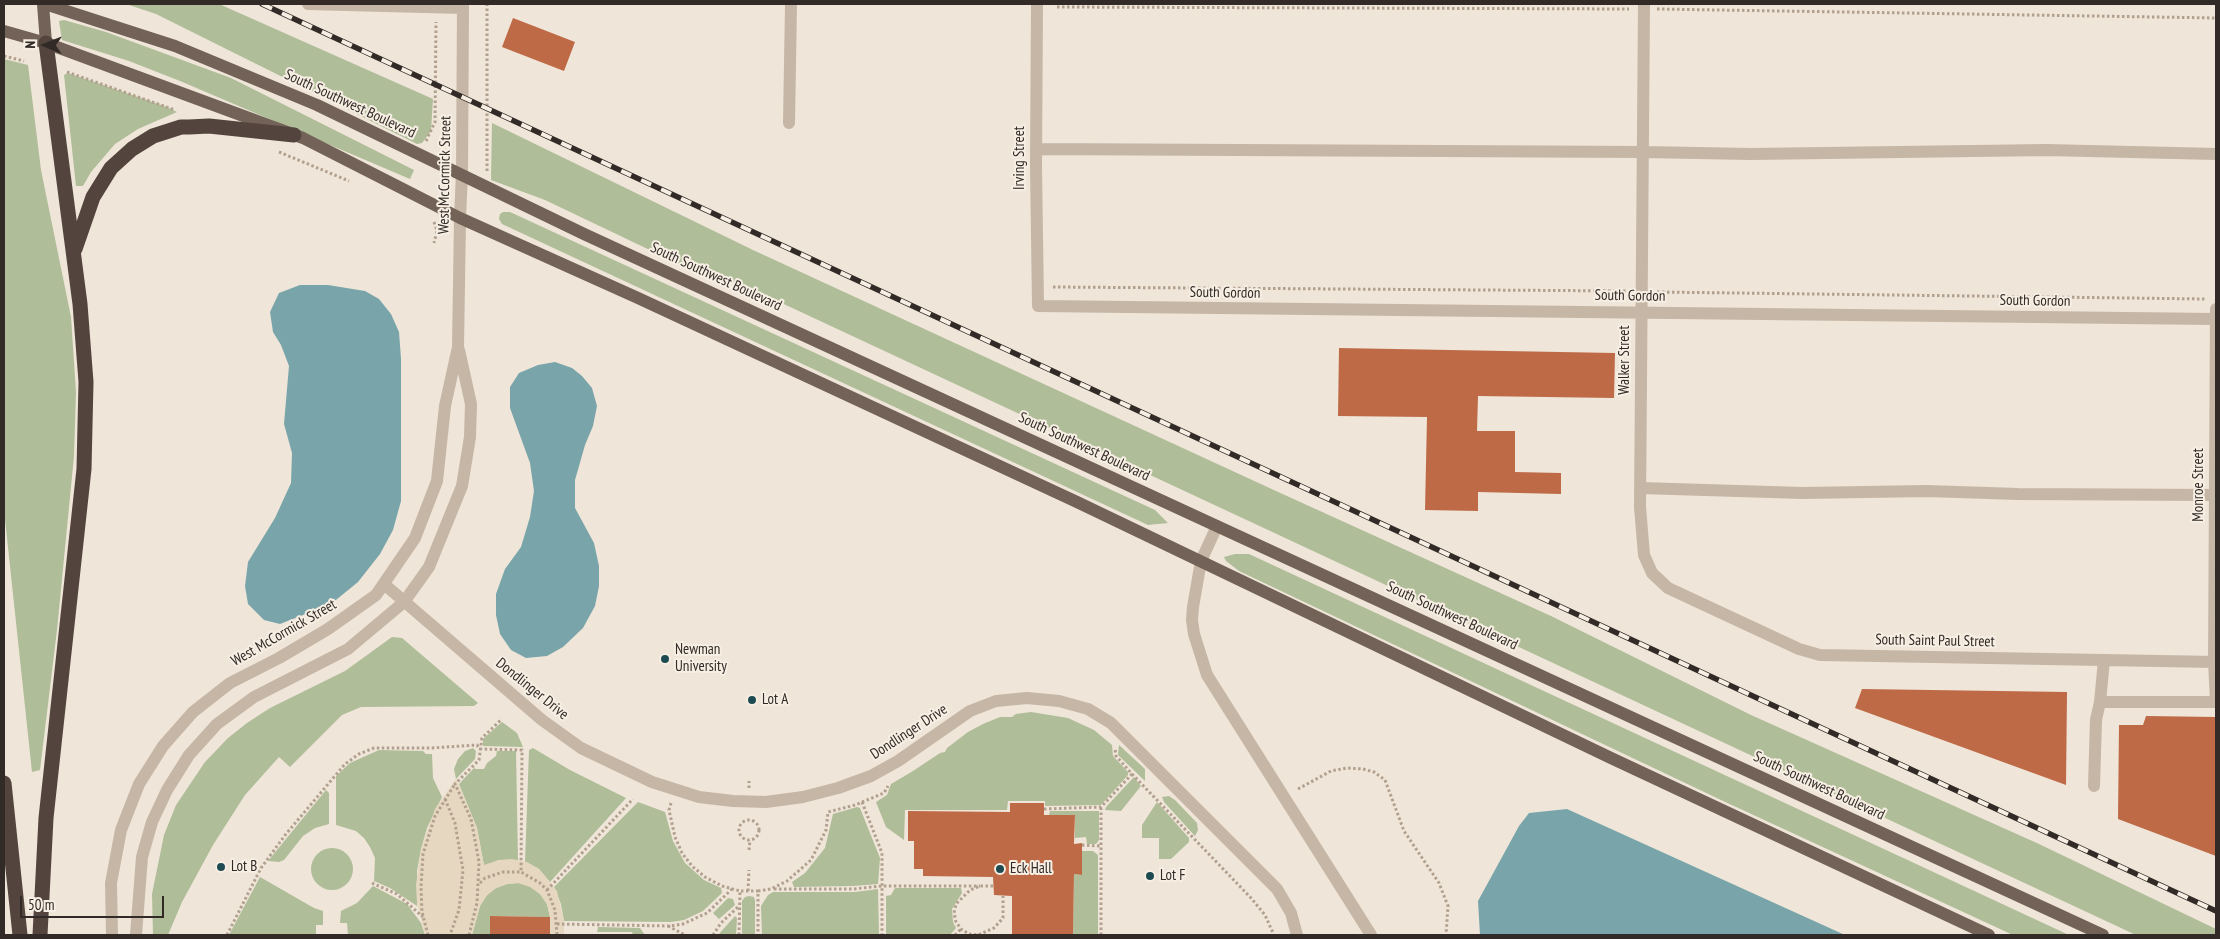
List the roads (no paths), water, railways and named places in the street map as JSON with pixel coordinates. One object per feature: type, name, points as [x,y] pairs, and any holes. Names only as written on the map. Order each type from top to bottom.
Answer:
[{"type":"highway","points":[[40,935],[46,818],[84,469],[86,382],[80,304],[46,43]]},
{"type":"highway","points":[[73,253],[93,198],[111,168],[132,149],[153,136],[181,127],[202,126],[294,135]]},
{"type":"highway","points":[[4,783],[20,935]]},
{"type":"main road","points":[[44,4],[46,43]]},
{"type":"main road","name":"South Southwest Boulevard","points":[[44,4],[175,46],[318,105],[593,238],[2103,935]]},
{"type":"main road","points":[[4,31],[46,43],[294,135],[413,192],[460,218],[646,302],[1201,561],[1611,758],[1989,935]]},
{"type":"street","points":[[308,4],[463,6]]},
{"type":"street","points":[[788,123],[791,4]]},
{"type":"street","name":"Irving Street","points":[[1037,4],[1038,306],[1044,306]]},
{"type":"street","name":"Walker Street","points":[[1644,4],[1640,488],[1644,555],[1652,573],[1668,588]]},
{"type":"street","name":"West McCormick Street","points":[[112,935],[111,883],[120,830],[140,784],[163,746],[193,712],[230,683],[280,658],[328,629],[376,595],[415,538],[437,481],[445,406],[458,347],[463,6]]},
{"type":"street","points":[[1036,149],[1751,154],[2047,150],[2216,154]]},
{"type":"street","name":"South Gordon","points":[[1044,306],[2216,319]]},
{"type":"street","name":"Monroe Street","points":[[2216,309],[2216,702]]},
{"type":"street","name":"West McCormick Street","points":[[136,935],[142,857],[152,822],[167,790],[189,755],[217,724],[254,697],[348,649],[404,602],[429,567],[462,486],[470,437],[471,404],[458,347]]},
{"type":"street","points":[[1640,488],[1803,494],[1927,491],[2018,494],[2216,495]]},
{"type":"street","points":[[1217,526],[1201,561],[1192,620],[1207,675],[1371,935]]},
{"type":"street","name":"Dondlinger Drive","points":[[384,584],[542,720],[580,748],[652,782],[699,797],[766,802],[803,797],[838,788],[871,776],[898,761],[970,711],[996,701],[1027,698],[1059,700],[1088,709],[1111,723],[1277,889],[1291,913],[1296,935]]},
{"type":"street","name":"South Saint Paul Street","points":[[1668,588],[1799,649],[1820,655],[2215,662]]},
{"type":"street","points":[[2094,786],[2096,720],[2100,702],[2104,660]]},
{"type":"street","points":[[2100,702],[2216,702]]},
{"type":"water","points":[[300,285],[328,285],[365,291],[379,299],[391,314],[399,332],[401,359],[401,501],[393,530],[380,554],[358,582],[331,604],[280,624],[264,620],[248,604],[245,586],[248,562],[275,518],[291,483],[292,453],[284,424],[289,366],[281,345],[273,332],[270,312],[279,293]]},
{"type":"water","points":[[555,362],[572,368],[582,376],[592,388],[597,406],[593,426],[585,445],[575,480],[575,508],[594,543],[599,566],[599,586],[595,606],[583,628],[563,647],[547,656],[526,658],[511,650],[500,634],[496,615],[496,594],[505,569],[521,547],[530,517],[534,491],[530,463],[510,408],[510,387],[519,373],[538,365]]},
{"type":"water","points":[[1567,809],[1845,935],[1480,935],[1478,901],[1519,826],[1529,813]]},
{"type":"railway","points":[[262,4],[2216,911]]},
{"type":"place","name":"Newman University","points":[[665,659]]},
{"type":"place","name":"Lot A","points":[[752,700]]},
{"type":"place","name":"Lot B","points":[[221,867]]},
{"type":"place","name":"Eck Hall","points":[[1000,869]]},
{"type":"place","name":"Lot F","points":[[1150,876]]}]
